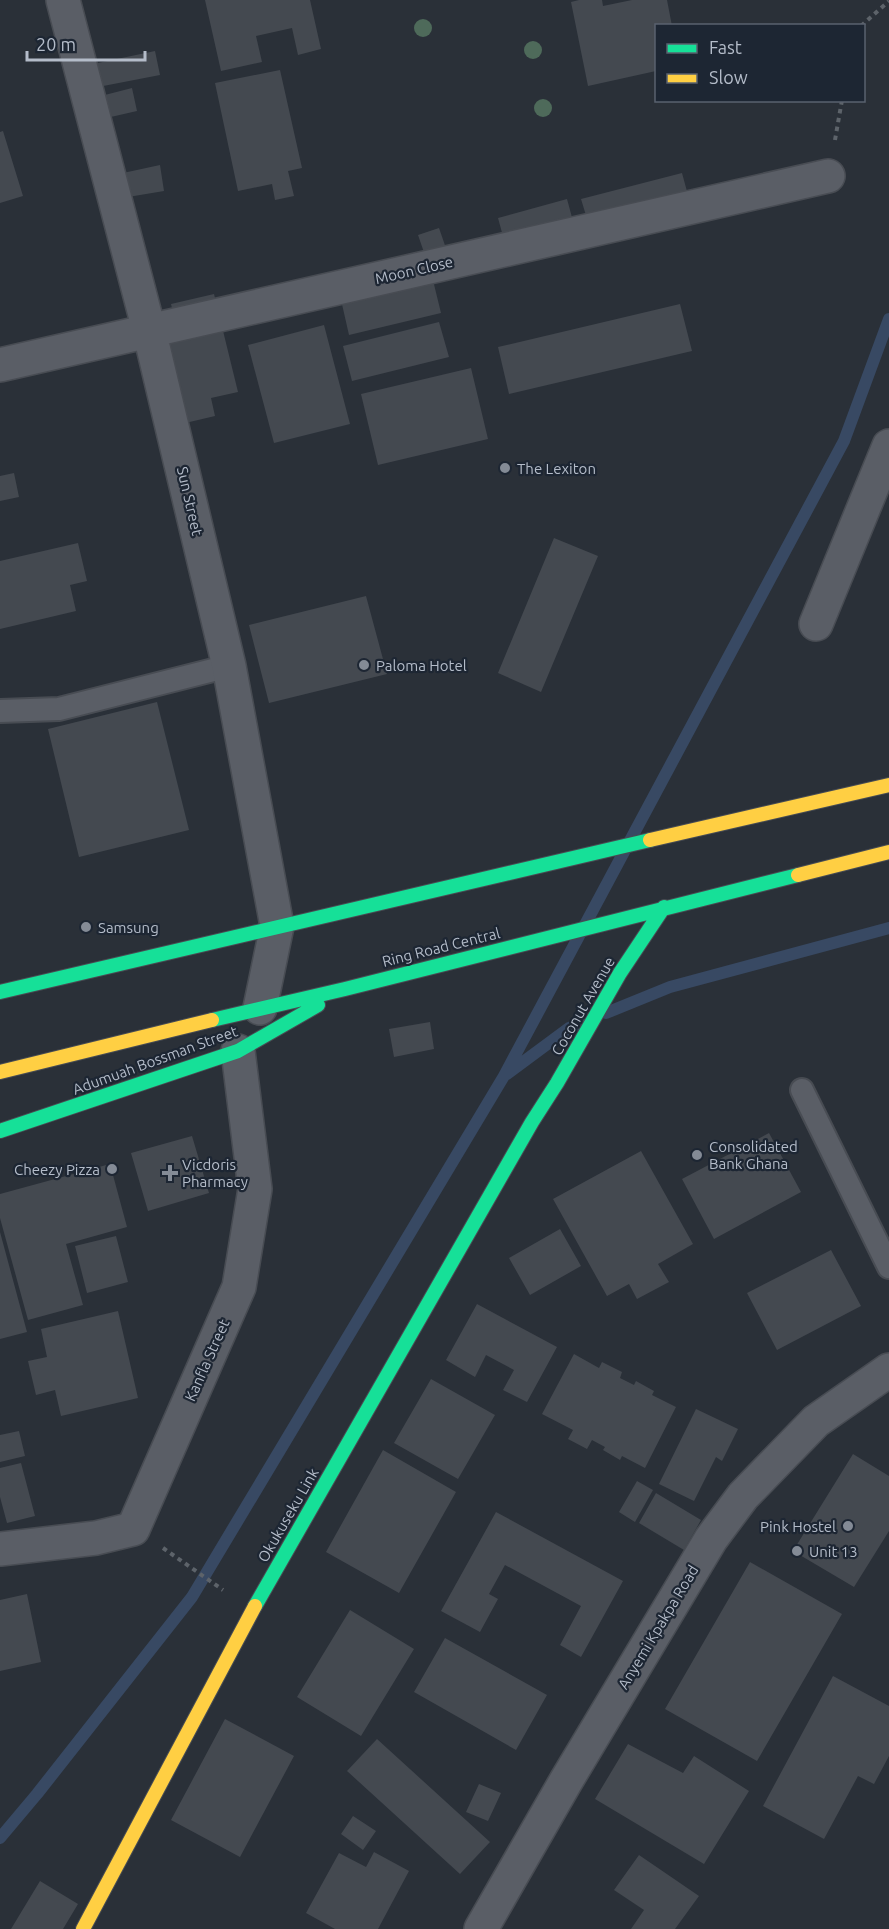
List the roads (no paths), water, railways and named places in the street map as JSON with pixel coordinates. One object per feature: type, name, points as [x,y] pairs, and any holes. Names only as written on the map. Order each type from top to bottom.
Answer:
[{"type":"main road","points":[[0,992],[889,785]]},
{"type":"main road","name":"Ring Road Central","points":[[0,1072],[345,989],[889,852]]},
{"type":"main road","name":"Coconut Avenue","points":[[532,1122],[620,973],[664,907]]},
{"type":"main road","name":"Adumuah Bossman Street","points":[[0,1131],[238,1051],[345,989]]},
{"type":"main road","name":"Okukuseku Link","points":[[83,1929],[250,1615],[532,1122]]},
{"type":"street","name":"Sun Street","points":[[63,0],[149,330],[229,666],[277,926],[260,1008]]},
{"type":"street","name":"Moon Close","points":[[0,365],[828,176]]},
{"type":"street","points":[[816,624],[889,446]]},
{"type":"street","name":"Kanfla Street","points":[[0,1549],[96,1538],[133,1529],[239,1287],[255,1189],[238,1051]]},
{"type":"street","name":"Anyemi Kpakpa Road","points":[[481,1929],[711,1539],[736,1505],[816,1421],[889,1370]]},
{"type":"lane","points":[[0,711],[59,709],[229,666]]},
{"type":"lane","points":[[802,1090],[889,1267]]},
{"type":"waterway","points":[[0,1838],[192,1597],[504,1076],[844,441],[889,319]]},
{"type":"waterway","points":[[606,1013],[670,987],[889,928]]},
{"type":"waterway","points":[[507,1074],[569,1028],[584,1022]]},
{"type":"place","name":"The Lexiton","points":[[505,468]]},
{"type":"place","name":"Paloma Hotel","points":[[364,665]]},
{"type":"place","name":"Samsung","points":[[86,927]]},
{"type":"place","name":"Consolidated Bank Ghana","points":[[697,1155]]},
{"type":"place","name":"Cheezy Pizza","points":[[112,1169]]},
{"type":"place","name":"Vicdoris Pharmacy","points":[[170,1173]]},
{"type":"place","name":"Pink Hostel","points":[[848,1526]]},
{"type":"place","name":"Unit 13","points":[[797,1551]]}]
